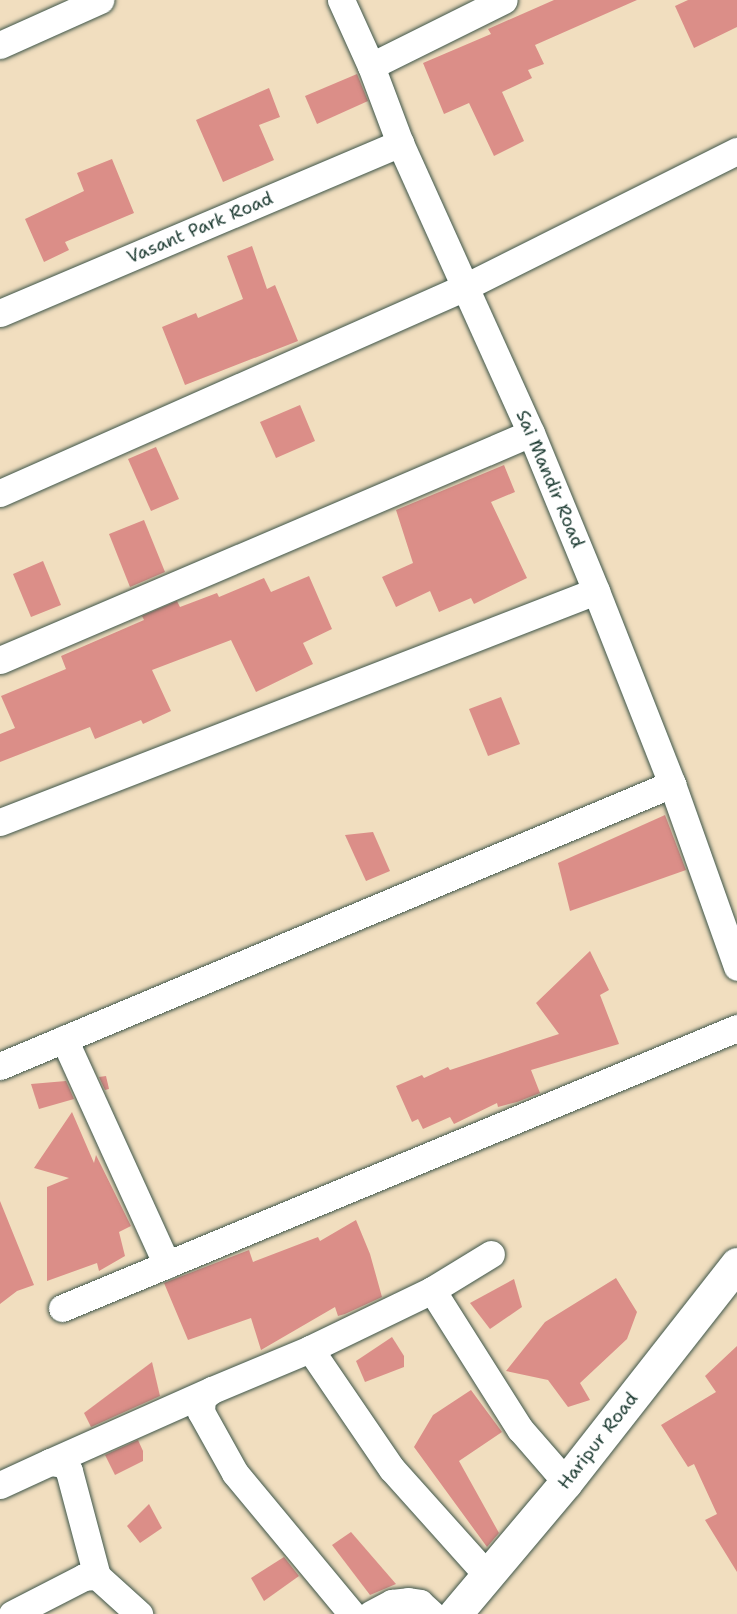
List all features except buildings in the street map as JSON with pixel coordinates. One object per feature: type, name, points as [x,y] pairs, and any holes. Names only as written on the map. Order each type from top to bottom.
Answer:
[{"type":"street","points":[[0,45],[100,0]]},
{"type":"street","name":"Sai Mandir Road","points":[[341,0],[371,66],[400,143],[531,434],[596,591],[672,783],[737,967]]},
{"type":"street","points":[[371,66],[504,0]]},
{"type":"street","name":"Vasant Park Road","points":[[0,313],[400,143]]},
{"type":"street","points":[[0,493],[465,287],[737,150]]},
{"type":"street","points":[[0,660],[531,434]]},
{"type":"street","points":[[0,822],[596,591]]},
{"type":"street","points":[[0,1066],[672,783]]},
{"type":"street","points":[[62,1308],[737,1028]]},
{"type":"street","points":[[64,1039],[167,1265]]},
{"type":"street","points":[[0,1485],[212,1390],[310,1349],[432,1290],[491,1254]]},
{"type":"street","name":"Haripur Road","points":[[455,1614],[566,1482],[737,1264]]},
{"type":"street","points":[[432,1290],[520,1429],[566,1482]]},
{"type":"street","points":[[310,1349],[392,1468],[489,1576]]},
{"type":"street","points":[[212,1390],[202,1398],[201,1412],[235,1473],[352,1614]]},
{"type":"street","points":[[50,1462],[63,1464],[69,1471],[97,1576],[139,1614]]},
{"type":"street","points":[[12,1614],[84,1576],[97,1576]]},
{"type":"street","points":[[371,1614],[392,1603],[408,1601],[420,1603],[432,1614]]}]
